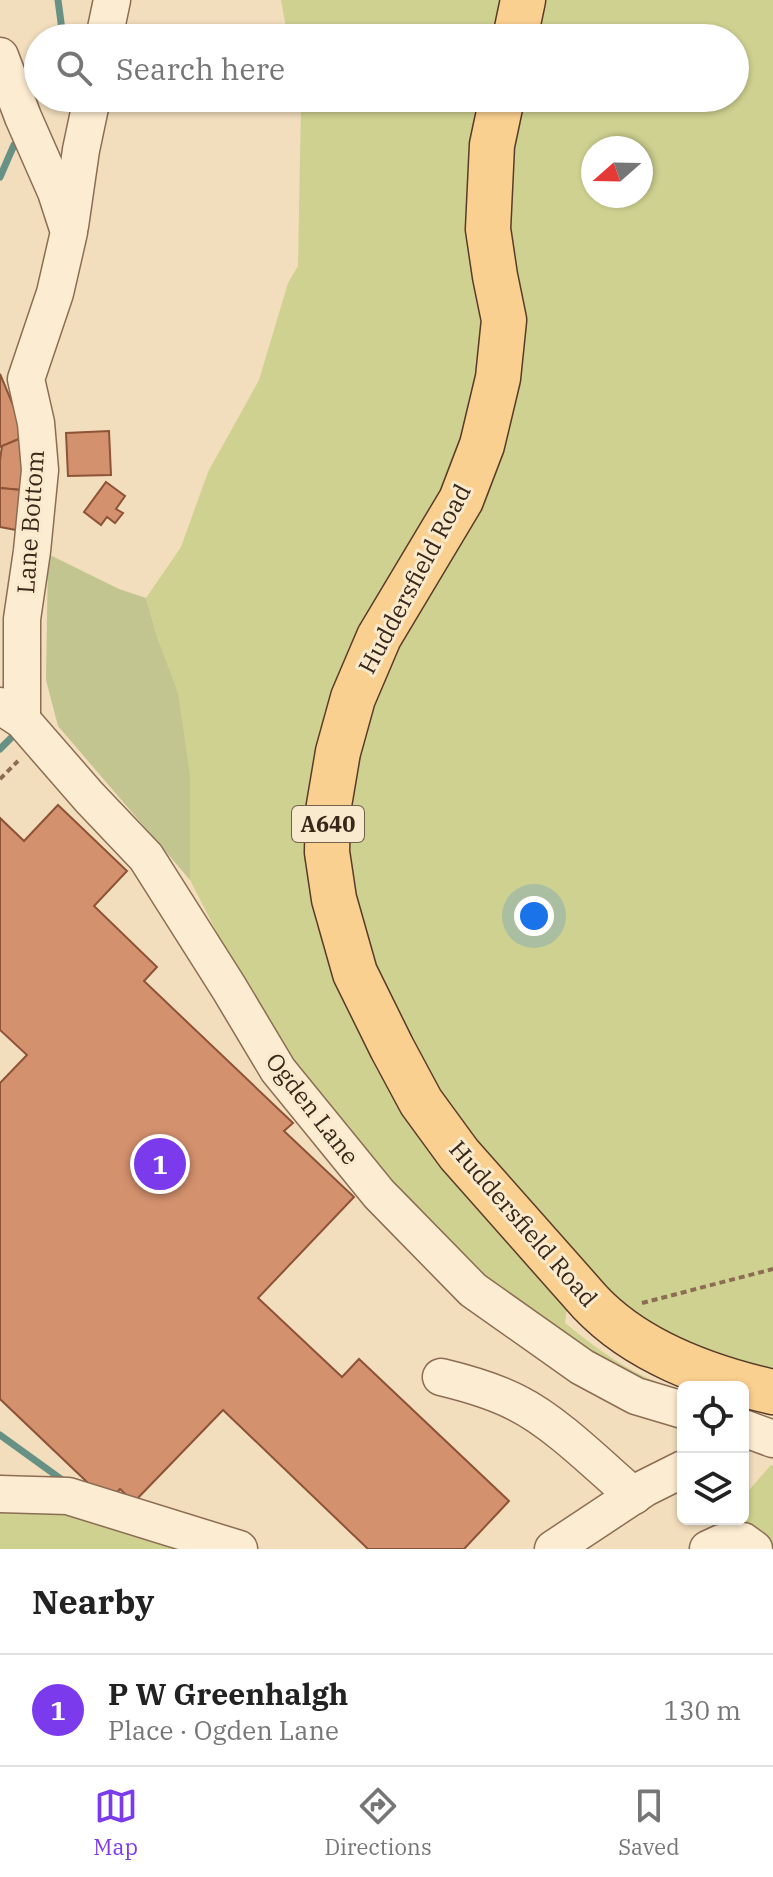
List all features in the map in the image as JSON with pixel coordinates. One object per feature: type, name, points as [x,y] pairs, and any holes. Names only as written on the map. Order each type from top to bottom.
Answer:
[{"type":"main road","points":[[518,24],[523,0]]},
{"type":"main road","name":"Huddersfield Road","points":[[499,112],[492,145],[488,229],[504,320],[498,378],[482,445],[461,500],[379,637],[353,698],[338,752],[328,811],[327,852],[334,899],[355,973],[421,1102],[459,1154],[590,1302],[644,1345],[678,1362],[737,1384],[773,1392]]},
{"type":"street","points":[[107,24],[112,0]]},
{"type":"street","points":[[0,56],[56,192],[69,232]]},
{"type":"street","name":"Lane Bottom","points":[[11,713],[40,470],[36,423],[26,379],[55,293],[69,232],[89,112]]},
{"type":"street","name":"Ogden Lane","points":[[11,713],[146,857],[278,1070],[379,1194],[473,1290],[582,1367],[636,1396],[677,1408]]},
{"type":"street","points":[[441,1377],[518,1403],[550,1423],[634,1496]]},
{"type":"street","points":[[553,1549],[634,1496],[677,1472]]},
{"type":"street","points":[[0,1473],[40,1494]]},
{"type":"street","points":[[0,1494],[68,1496],[239,1549]]},
{"type":"street","points":[[708,1549],[721,1543],[743,1541],[754,1549]]},
{"type":"path","points":[[609,1319],[619,1310],[773,1269]]},
{"type":"green space","points":[[281,0],[501,0],[495,24],[285,24]]},
{"type":"green space","points":[[535,0],[773,0],[773,1370],[743,1365],[647,1332],[450,1125],[370,980],[337,830],[381,673],[481,488],[514,112],[749,112],[749,24],[530,24]]},
{"type":"green space","points":[[301,112],[474,112],[468,183],[481,364],[471,407],[442,493],[306,858],[316,922],[337,984],[492,1224],[567,1309],[565,1323],[620,1363],[677,1389],[677,1400],[566,1348],[390,1195],[256,1009],[190,880],[190,775],[146,598],[181,547],[208,472],[259,380],[288,283],[298,266]]},
{"type":"green space","points":[[48,554],[119,589],[146,598],[178,693],[190,775],[190,880],[58,726],[46,680]]},
{"type":"green space","points":[[773,1466],[773,1549],[758,1549],[713,1530],[718,1525],[749,1525],[749,1490]]},
{"type":"green space","points":[[45,1509],[108,1517],[173,1549],[0,1549],[0,1510]]},
{"type":"building","points":[[0,374],[26,436],[0,447]]},
{"type":"building","points":[[109,431],[111,475],[68,476],[66,433]]},
{"type":"building","points":[[26,436],[21,490],[0,488],[2,446]]},
{"type":"building","points":[[106,482],[125,496],[116,509],[123,513],[115,523],[107,517],[101,525],[84,512]]},
{"type":"building","points":[[0,488],[21,490],[16,530],[0,527]]},
{"type":"building","points":[[58,805],[127,871],[94,906],[157,967],[144,981],[293,1123],[284,1131],[354,1197],[258,1298],[342,1377],[359,1359],[509,1501],[464,1549],[368,1549],[223,1410],[134,1502],[120,1489],[108,1502],[0,1399],[0,1083],[27,1055],[0,1030],[0,818],[24,841]]},
{"type":"waterway","points":[[58,0],[61,24]]},
{"type":"waterway","points":[[0,177],[14,145]]},
{"type":"waterway","points":[[0,749],[11,738]]},
{"type":"waterway","points":[[0,1435],[61,1479]]},
{"type":"place","name":"P W Greenhalgh","points":[[160,1164]]}]
